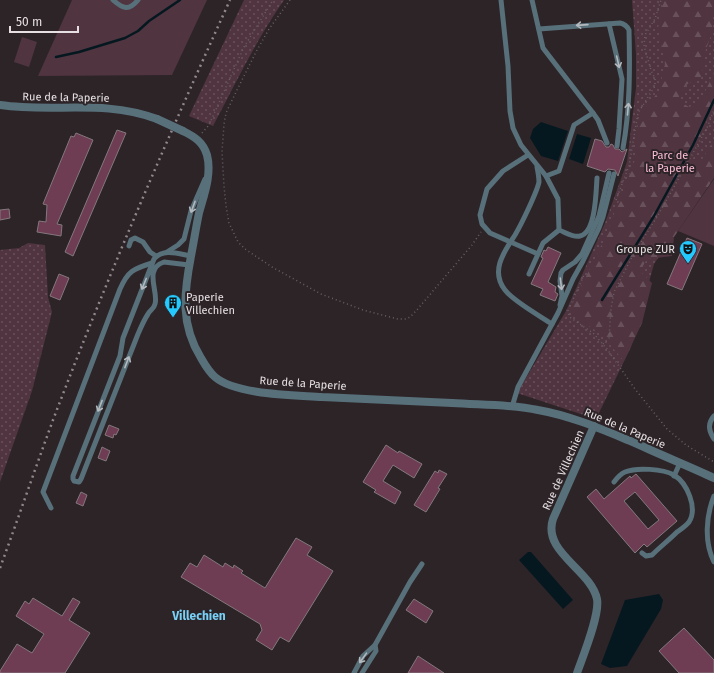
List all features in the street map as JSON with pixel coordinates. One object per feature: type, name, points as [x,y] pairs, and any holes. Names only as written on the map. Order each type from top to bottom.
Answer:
[{"type":"street","name":"Rue de la Paperie","points":[[0,105],[24,108],[82,107],[114,109],[144,114],[183,131],[202,143],[207,155],[209,171],[189,265],[185,305],[189,334],[192,342],[204,364],[215,378],[248,390],[273,394],[512,406],[544,411],[572,418],[594,426],[714,478]]},
{"type":"street","name":"Rue de Villechien","points":[[577,673],[597,612],[597,598],[591,587],[555,543],[551,529],[553,519],[594,426]]},
{"type":"lane","points":[[113,0],[126,8],[133,6],[138,0]]},
{"type":"lane","points":[[501,0],[508,66],[510,111],[513,128],[521,145],[546,176],[558,199],[558,230],[543,243],[530,274]]},
{"type":"lane","points":[[532,0],[543,48],[593,112],[598,120],[607,143]]},
{"type":"lane","points":[[539,29],[623,23],[628,27],[630,84],[623,148]]},
{"type":"lane","points":[[609,24],[622,79],[617,146]]},
{"type":"lane","points":[[546,176],[559,171],[574,125],[593,112]]},
{"type":"lane","points":[[528,155],[503,171],[487,189],[480,215],[484,227],[490,233],[538,254]]},
{"type":"lane","points":[[536,165],[539,177],[537,189],[498,266],[500,282],[510,295],[552,324]]},
{"type":"lane","points":[[167,252],[178,246],[184,239],[192,211],[209,171]]},
{"type":"lane","points":[[512,406],[518,388],[559,312],[575,274],[583,261],[603,217],[612,174],[597,221],[582,254],[575,262],[563,270],[560,277],[562,296],[559,312]]},
{"type":"lane","points":[[558,230],[576,237],[582,236],[586,232],[594,216],[597,178]]},
{"type":"lane","points":[[129,246],[131,240],[135,238],[143,242],[150,252],[156,256]]},
{"type":"lane","points":[[189,265],[164,262],[160,263],[156,268],[153,283],[156,300],[155,305],[145,318],[81,479],[79,482],[76,482],[73,479],[73,476],[120,356],[123,338],[152,263],[156,256],[161,253],[167,252],[191,256]]},
{"type":"lane","points":[[51,508],[44,492],[124,279],[131,271],[152,263]]},
{"type":"lane","points":[[567,267],[575,274]]},
{"type":"lane","points":[[714,416],[711,420],[709,428],[714,439]]},
{"type":"lane","points":[[674,476],[680,463]]},
{"type":"lane","points":[[614,482],[620,474],[632,470],[659,470],[680,480],[691,500],[692,512],[689,522],[652,555],[646,556],[642,553]]},
{"type":"lane","points":[[714,496],[709,514],[707,535],[710,553],[714,562]]},
{"type":"lane","points":[[354,673],[363,656],[375,645],[410,582],[422,564]]},
{"type":"lane","points":[[362,673],[376,651],[375,645]]},
{"type":"path","points":[[201,134],[209,125],[244,47],[273,0]]},
{"type":"path","points":[[290,0],[269,29],[226,113],[222,152],[226,206],[229,223],[238,242],[245,249],[272,268],[321,294],[363,310],[406,320],[416,311],[472,245],[484,227]]},
{"type":"path","points":[[614,206],[629,166],[638,113],[654,86],[655,79],[644,46],[645,35],[655,19],[661,0]]},
{"type":"path","points":[[603,344],[609,338],[614,292],[634,253],[657,217],[707,128],[714,110]]},
{"type":"path","points":[[585,274],[568,311],[571,318],[593,333],[603,344],[635,389],[667,429],[686,445],[714,462]]},
{"type":"green space","points":[[72,0],[207,0],[172,75],[38,76]]},
{"type":"green space","points":[[244,0],[284,0],[255,46],[213,126],[189,116]]},
{"type":"green space","name":"Parc de la Paperie","points":[[632,0],[714,0],[714,174],[654,264],[631,347],[596,419],[517,393],[566,311],[605,223],[627,162],[636,88],[636,54]]},
{"type":"green space","name":"Parc de la Paperie","points":[[664,0],[714,0],[714,11],[712,13],[713,30],[705,52],[702,76],[686,85],[677,100],[689,107],[701,100],[714,73],[714,107],[707,120],[692,161],[701,161],[714,140],[714,178],[674,237],[672,256],[647,259],[640,271],[652,283],[642,323],[624,361],[601,334],[571,314],[571,307],[603,242],[635,160],[639,116],[659,91],[665,64],[658,28]]},
{"type":"green space","points":[[22,37],[37,42],[29,67],[14,62]]},
{"type":"green space","points":[[714,179],[714,246],[678,231]]},
{"type":"green space","points":[[28,243],[45,245],[48,297],[52,312],[32,391],[0,482],[0,250],[19,248]]},
{"type":"water","points":[[541,122],[568,131],[558,161],[541,156],[530,138],[533,129]]},
{"type":"water","points":[[577,134],[591,138],[583,164],[569,159]]},
{"type":"water","points":[[528,552],[531,552],[573,600],[563,609],[519,560]]},
{"type":"water","points":[[659,594],[663,600],[661,609],[627,666],[610,668],[601,664],[625,600]]},
{"type":"building","points":[[117,130],[126,133],[73,256],[65,252]]},
{"type":"building","points":[[76,133],[93,140],[57,224],[62,225],[61,236],[37,232],[39,221],[46,222],[47,205],[43,204],[71,136],[74,137]]},
{"type":"building","points":[[595,139],[602,141],[606,147],[609,147],[611,144],[615,149],[619,149],[622,152],[627,149],[618,176],[615,170],[608,169],[605,172],[587,166]]},
{"type":"building","points":[[9,209],[10,218],[0,220],[0,210]]},
{"type":"building","points":[[687,238],[702,244],[682,290],[667,284]]},
{"type":"building","points":[[548,247],[561,253],[548,282],[556,287],[555,292],[558,294],[555,301],[540,295],[543,289],[531,284],[543,258],[541,257],[544,250],[546,251]]},
{"type":"building","points":[[59,274],[69,278],[60,300],[50,296]]},
{"type":"building","points":[[109,425],[119,429],[116,435],[114,434],[113,438],[105,435]]},
{"type":"building","points":[[386,445],[398,453],[399,451],[422,464],[414,478],[393,465],[383,481],[401,492],[395,504],[374,492],[376,490],[363,482]]},
{"type":"building","points":[[102,447],[110,451],[106,461],[98,458]]},
{"type":"building","points":[[439,470],[447,474],[426,512],[414,505],[435,471],[438,473]]},
{"type":"building","points":[[636,474],[677,521],[647,547],[644,544],[635,553],[587,497],[596,489],[604,499],[630,476],[631,478]],"holes":[[[635,492],[659,520],[648,529],[624,501]]]},
{"type":"building","points":[[81,492],[87,495],[83,506],[76,503]]},
{"type":"building","points":[[296,538],[312,547],[307,555],[333,571],[289,642],[280,637],[272,650],[256,640],[262,630],[260,624],[181,577],[190,563],[197,567],[204,555],[223,567],[225,563],[233,568],[234,565],[243,571],[241,573],[265,588]]},
{"type":"building","points":[[33,598],[62,616],[73,598],[80,602],[69,620],[90,633],[65,673],[0,673],[17,644],[32,653],[44,634],[16,616],[25,601],[29,604]]},
{"type":"building","points":[[414,599],[433,611],[426,623],[406,610]]},
{"type":"building","points":[[684,628],[714,660],[714,673],[679,673],[659,651]]},
{"type":"building","points":[[418,656],[444,673],[408,673]]},
{"type":"waterway","points":[[56,57],[79,52],[125,38],[138,31],[149,21],[180,0]]},
{"type":"waterway","points":[[602,300],[654,216],[693,145],[714,100]]},
{"type":"railway","points":[[0,568],[53,420],[116,261],[183,104],[230,0]]},
{"type":"place","name":"Groupe ZUR","points":[[688,264]]},
{"type":"place","name":"Paperie Villechien","points":[[173,318]]},
{"type":"district","name":"Villechien","points":[[199,616]]}]
